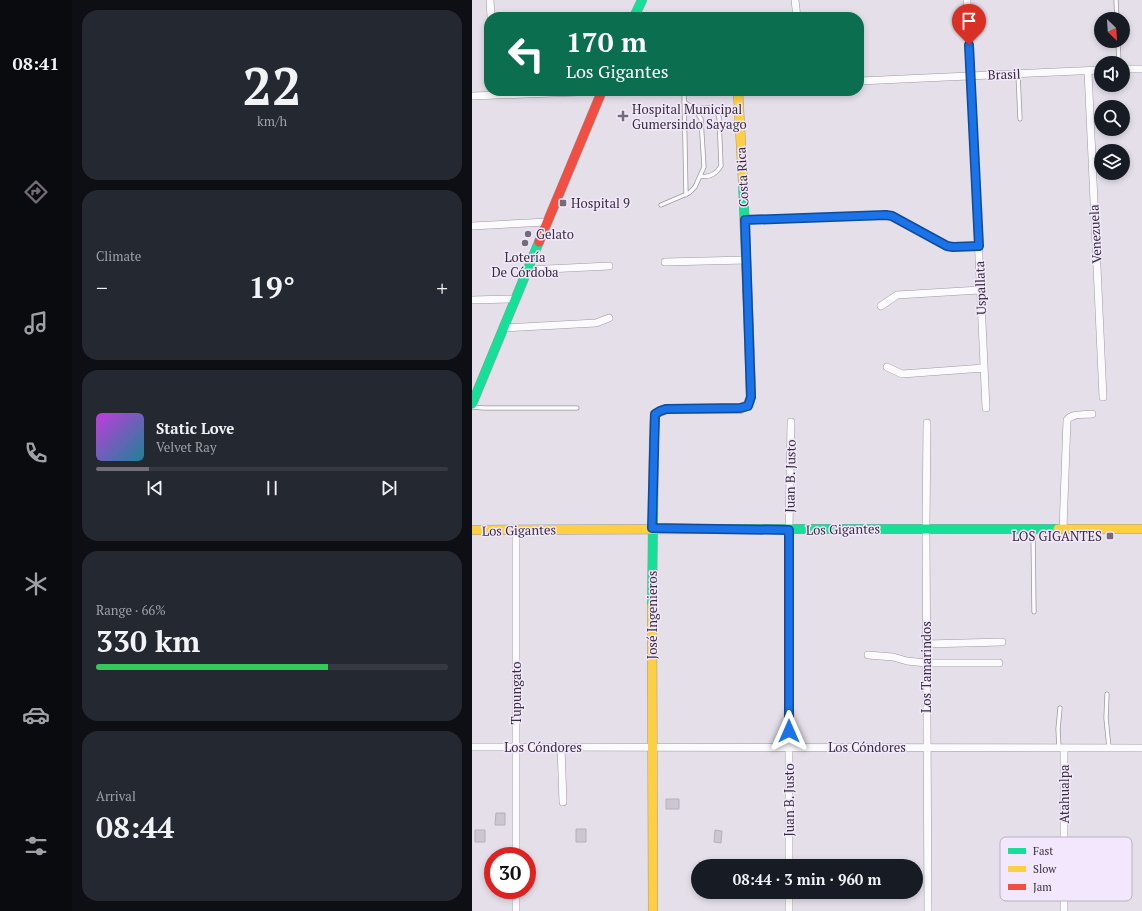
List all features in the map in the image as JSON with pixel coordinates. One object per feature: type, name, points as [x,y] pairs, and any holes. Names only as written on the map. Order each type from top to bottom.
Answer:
[{"type":"street","points":[[490,0],[491,12]]},
{"type":"street","points":[[636,12],[642,0]]},
{"type":"street","points":[[795,0],[796,12]]},
{"type":"street","name":"Uspallata","points":[[967,0],[986,408]]},
{"type":"street","points":[[1130,69],[1142,69]]},
{"type":"street","name":"Venezuela","points":[[1088,71],[1103,396]]},
{"type":"street","name":"Brasil","points":[[864,81],[1094,71]]},
{"type":"street","points":[[472,96],[484,94]]},
{"type":"street","points":[[472,404],[601,96]]},
{"type":"street","name":"Costa Rica","points":[[738,96],[745,220],[751,397],[748,406]]},
{"type":"street","points":[[745,220],[886,215],[892,216],[947,246],[979,246]]},
{"type":"street","points":[[472,226],[547,222]]},
{"type":"street","points":[[666,262],[746,260]]},
{"type":"street","points":[[527,270],[609,266]]},
{"type":"street","points":[[881,306],[897,295],[980,290]]},
{"type":"street","points":[[472,300],[515,299]]},
{"type":"street","points":[[503,328],[596,322],[609,318]]},
{"type":"street","points":[[887,367],[902,374],[984,368]]},
{"type":"street","name":"José Ingenieros","points":[[652,911],[652,528],[655,414],[666,409],[740,408],[748,406]]},
{"type":"street","points":[[1063,529],[1067,420],[1069,417],[1073,416],[1092,414]]},
{"type":"street","name":"Juan B. Justo","points":[[789,859],[789,530],[791,422]]},
{"type":"street","name":"Los Tamarindos","points":[[927,423],[926,747],[928,911]]},
{"type":"street","name":"Los Gigantes","points":[[472,530],[652,528],[789,530],[926,528],[1142,529]]},
{"type":"street","name":"Tupungato","points":[[516,529],[516,847]]},
{"type":"street","points":[[927,644],[1002,642]]},
{"type":"street","points":[[868,655],[893,657],[907,662],[999,663]]},
{"type":"street","name":"Los Cóndores","points":[[472,747],[1142,748]]},
{"type":"street","points":[[561,747],[563,802]]},
{"type":"street","name":"Atahualpa","points":[[1062,748],[1063,837]]},
{"type":"street","points":[[516,899],[516,911]]},
{"type":"street","points":[[789,899],[789,911]]},
{"type":"street","name":"Atahualpa","points":[[1064,901],[1064,911]]},
{"type":"lane","points":[[1116,0],[1117,12]]},
{"type":"lane","points":[[1018,74],[1020,118]]},
{"type":"lane","points":[[684,96],[686,195]]},
{"type":"lane","points":[[661,205],[686,195],[695,187],[704,168],[701,119],[695,109],[684,102]]},
{"type":"lane","points":[[695,109],[712,108],[719,117],[721,166],[717,173],[705,177],[700,176]]},
{"type":"lane","points":[[472,407],[577,408]]},
{"type":"lane","points":[[1033,528],[1034,612]]},
{"type":"lane","points":[[1106,694],[1106,718],[1109,748]]},
{"type":"lane","points":[[1060,708],[1058,729],[1062,748]]},
{"type":"building","points":[[666,799],[679,799],[679,809],[666,809]]},
{"type":"building","points":[[496,813],[505,813],[505,825],[495,825]]},
{"type":"building","points":[[576,829],[586,829],[586,842],[576,842]]},
{"type":"building","points":[[475,830],[485,830],[485,842],[475,842]]},
{"type":"building","points":[[715,830],[722,831],[721,843],[714,842]]},
{"type":"traffic: fast","points":[[636,12],[642,0]]},
{"type":"traffic: fast","points":[[743,182],[749,333]]},
{"type":"traffic: fast","points":[[472,404],[539,242]]},
{"type":"traffic: fast","points":[[652,606],[654,434]]},
{"type":"traffic: fast","points":[[714,529],[1058,529]]},
{"type":"traffic: slow","points":[[738,96],[743,182]]},
{"type":"traffic: slow","points":[[654,434],[655,414],[666,409],[740,409],[748,405],[751,397],[749,333]]},
{"type":"traffic: slow","points":[[472,530],[714,529]]},
{"type":"traffic: slow","points":[[1058,529],[1142,529]]},
{"type":"traffic: slow","points":[[652,606],[653,911]]},
{"type":"traffic: jam","points":[[539,242],[600,96]]},
{"type":"place","name":"Hospital Municipal Gumersindo Sayago","points":[[623,116]]},
{"type":"place","name":"Hospital 9","points":[[563,203]]},
{"type":"place","name":"Gelato","points":[[528,234]]},
{"type":"place","name":"Lotería De Córdoba","points":[[525,243]]},
{"type":"place","name":"LOS GIGANTES","points":[[1110,536]]},
{"type":"route","points":[[789,731],[789,530],[652,528],[655,414],[666,409],[740,408],[748,406],[751,397],[745,220],[886,215],[892,216],[947,246],[979,246],[969,45]]}]
